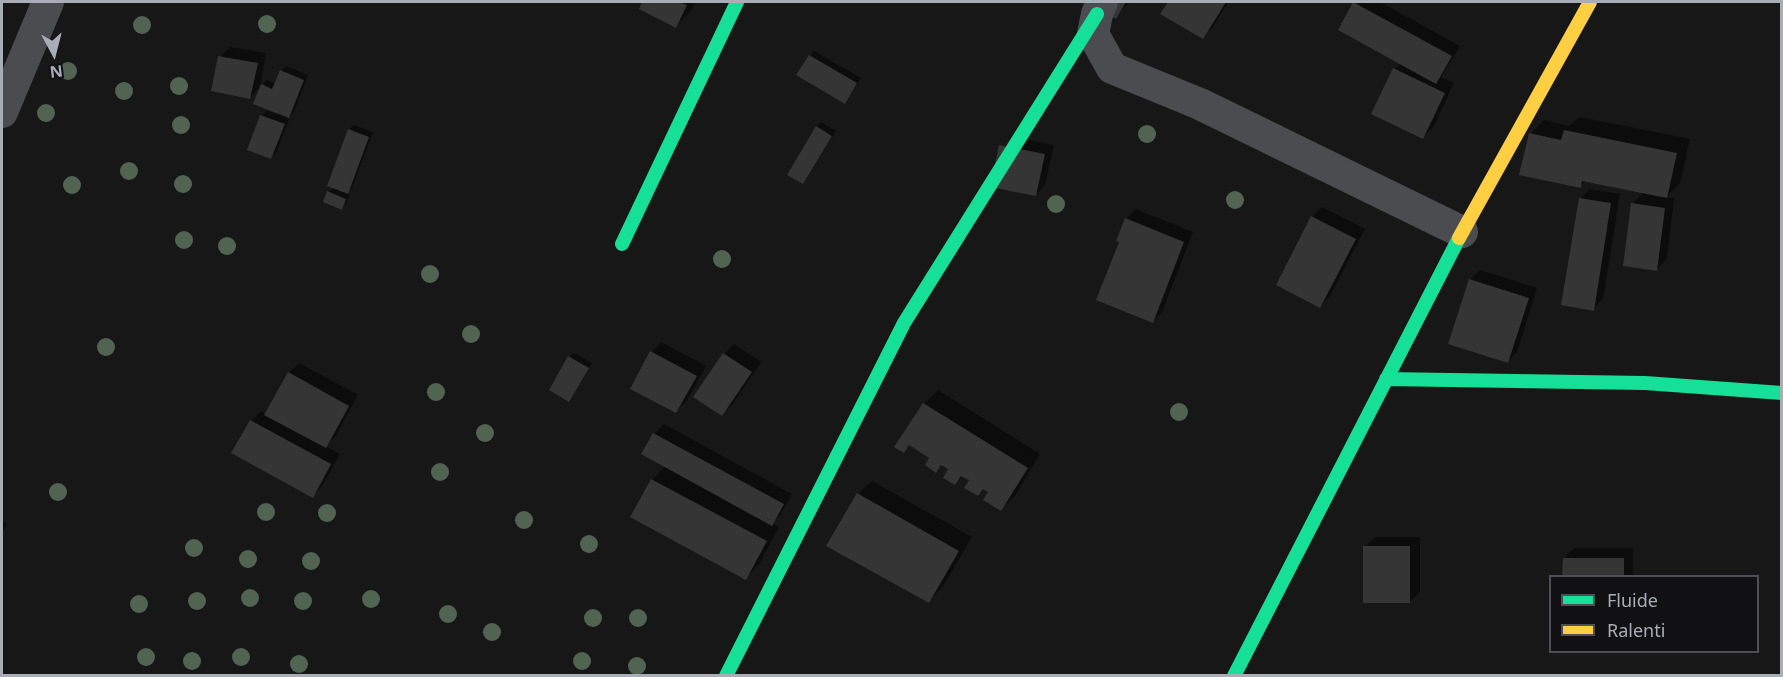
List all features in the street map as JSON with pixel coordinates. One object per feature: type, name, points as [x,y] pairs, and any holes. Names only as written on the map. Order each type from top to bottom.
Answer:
[{"type":"street","points":[[2,112],[48,2]]},
{"type":"street","points":[[622,244],[737,2]]},
{"type":"street","points":[[1234,675],[1462,232],[1590,2]]},
{"type":"street","points":[[1100,8],[1093,34],[1112,68],[1200,104],[1462,232]]},
{"type":"street","points":[[726,675],[904,323],[1100,8]]},
{"type":"street","points":[[1386,379],[1645,383],[1782,393]]},
{"type":"building","points":[[642,2],[679,2],[687,5],[676,28],[639,9]]},
{"type":"building","points":[[1097,2],[1126,2],[1116,19],[1095,5]]},
{"type":"building","points":[[1168,2],[1226,2],[1203,39],[1160,14]]},
{"type":"building","points":[[1353,2],[1452,56],[1436,84],[1338,30]]},
{"type":"building","points":[[809,55],[857,83],[845,104],[796,75]]},
{"type":"building","points":[[218,56],[258,63],[250,99],[211,91]]},
{"type":"building","points":[[1393,68],[1445,93],[1423,139],[1371,114]]},
{"type":"building","points":[[280,70],[304,80],[289,118],[253,104],[261,84],[272,89]]},
{"type":"building","points":[[260,115],[285,124],[271,159],[247,150]]},
{"type":"building","points":[[816,126],[832,136],[803,184],[787,175]]},
{"type":"building","points":[[348,129],[369,137],[348,194],[327,186]]},
{"type":"building","points":[[1564,130],[1677,153],[1667,198],[1582,181],[1581,188],[1519,175],[1529,133],[1561,140]]},
{"type":"building","points":[[999,145],[1045,154],[1036,196],[990,187]]},
{"type":"building","points":[[327,191],[346,199],[342,210],[323,202]]},
{"type":"building","points":[[1579,198],[1611,203],[1594,311],[1561,305]]},
{"type":"building","points":[[1631,203],[1665,208],[1657,271],[1623,266]]},
{"type":"building","points":[[1311,216],[1356,239],[1320,308],[1276,285]]},
{"type":"building","points":[[1125,218],[1184,242],[1153,323],[1096,300],[1119,242],[1116,241]]},
{"type":"building","points":[[1469,279],[1529,298],[1508,363],[1448,344]]},
{"type":"building","points":[[650,351],[697,376],[676,413],[630,389]]},
{"type":"building","points":[[723,353],[752,372],[722,416],[693,397]]},
{"type":"building","points":[[568,356],[589,368],[569,402],[549,390]]},
{"type":"building","points":[[288,372],[349,406],[326,448],[264,415]]},
{"type":"building","points":[[923,403],[1028,468],[1001,511],[983,500],[988,492],[983,489],[978,496],[964,488],[969,480],[961,476],[955,485],[943,478],[948,469],[941,465],[936,473],[925,465],[929,458],[909,445],[904,453],[894,447]]},
{"type":"building","points":[[250,420],[331,464],[313,498],[231,453]]},
{"type":"building","points":[[653,433],[784,504],[772,526],[641,454]]},
{"type":"building","points":[[651,479],[767,541],[746,580],[630,517]]},
{"type":"building","points":[[857,493],[959,551],[929,603],[826,546]]},
{"type":"building","points":[[1363,546],[1410,546],[1410,603],[1363,603]]},
{"type":"building","points":[[1563,558],[1624,558],[1624,575],[1562,575]]},
{"type":"traffic: fast","points":[[622,244],[737,2]]},
{"type":"traffic: fast","points":[[726,676],[904,323],[1097,14]]},
{"type":"traffic: fast","points":[[1234,676],[1459,238]]},
{"type":"traffic: fast","points":[[1386,379],[1645,383],[1782,393]]},
{"type":"traffic: slow","points":[[1459,238],[1590,2]]}]
